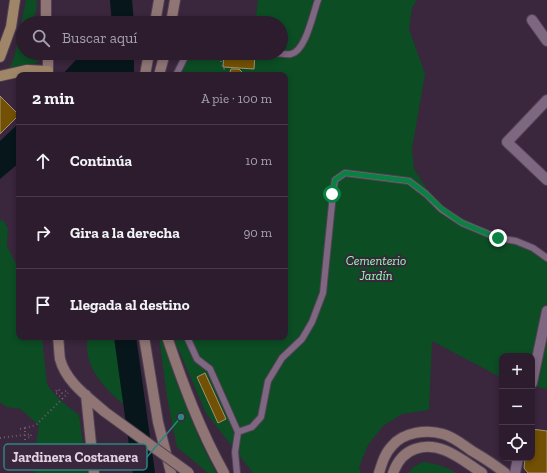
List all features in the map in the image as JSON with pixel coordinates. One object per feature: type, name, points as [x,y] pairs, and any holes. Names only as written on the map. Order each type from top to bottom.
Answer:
[{"type":"main road","points":[[0,57],[11,27],[15,0]]},
{"type":"main road","points":[[46,0],[46,16]]},
{"type":"main road","points":[[156,16],[159,0]]},
{"type":"main road","points":[[172,16],[175,0]]},
{"type":"main road","points":[[48,60],[48,72]]},
{"type":"main road","points":[[146,72],[148,60]]},
{"type":"main road","points":[[160,72],[163,60]]},
{"type":"main road","points":[[18,72],[27,70],[41,72]]},
{"type":"main road","points":[[0,76],[16,72]]},
{"type":"main road","points":[[58,340],[59,352],[63,368],[74,384],[105,412],[190,473]]},
{"type":"main road","points":[[144,340],[158,422],[171,473]]},
{"type":"main road","points":[[168,340],[201,426],[224,473]]},
{"type":"main road","points":[[86,395],[94,473]]},
{"type":"main road","points":[[379,473],[386,454],[392,445],[409,434],[420,432],[444,434],[456,440],[505,473]]},
{"type":"main road","points":[[392,445],[404,455]]},
{"type":"main road","points":[[393,473],[398,461],[404,455],[411,450],[422,446],[432,446],[442,449],[482,473]]},
{"type":"street","points":[[532,20],[547,41]]},
{"type":"street","points":[[547,100],[507,142],[547,180]]},
{"type":"street","points":[[535,369],[547,311]]},
{"type":"street","points":[[515,473],[517,461]]},
{"type":"lane","points":[[288,54],[291,54],[298,50],[304,40],[318,0]]},
{"type":"lane","points":[[178,72],[184,60]]},
{"type":"lane","points":[[238,432],[252,427],[260,417],[268,381],[282,358],[302,339],[312,322],[323,293],[332,194],[335,180],[345,173],[409,181],[442,209],[462,223],[498,238],[516,241],[533,248],[547,258]]},
{"type":"lane","points":[[188,340],[197,359],[210,369],[238,432],[235,452],[237,473]]},
{"type":"path","points":[[220,60],[224,72]]},
{"type":"path","points":[[62,399],[55,392],[58,389],[62,393],[66,391]]},
{"type":"path","points":[[20,429],[36,425],[68,393]]},
{"type":"path","points":[[25,428],[26,438]]},
{"type":"path","points":[[0,438],[31,434],[31,437],[26,438],[25,441],[23,436]]},
{"type":"green space","points":[[26,0],[37,0],[36,12],[34,16],[23,16]]},
{"type":"green space","name":"Cementerio Jardín","points":[[258,0],[417,0],[412,8],[409,29],[425,74],[412,149],[414,169],[429,192],[446,209],[497,234],[518,239],[547,258],[547,389],[535,387],[535,353],[499,353],[499,376],[432,341],[429,410],[402,414],[383,426],[368,445],[359,467],[361,473],[253,473],[206,413],[174,340],[288,340],[288,72],[176,72],[179,60],[288,60],[288,16],[256,16]]},
{"type":"green space","points":[[16,48],[16,60],[40,60],[30,65],[9,68],[14,58]]},
{"type":"green space","points":[[2,219],[8,229],[7,246],[16,264],[16,340],[42,340],[47,384],[57,397],[79,415],[87,473],[37,473],[19,466],[36,444],[39,426],[21,409],[6,407],[0,402],[0,221]]},
{"type":"green space","points":[[87,340],[123,340],[134,413],[100,381],[91,365],[87,349]]},
{"type":"green space","points":[[159,340],[164,340],[176,381],[199,438],[216,473],[208,473],[177,447],[167,397]]},
{"type":"green space","points":[[423,462],[444,467],[456,473],[409,473],[412,468]]},
{"type":"shaded area","points":[[76,60],[126,60],[114,72],[65,72]]},
{"type":"shaded area","points":[[16,126],[16,166],[0,179],[0,141]]},
{"type":"building","points":[[224,60],[255,60],[254,69],[223,67]]},
{"type":"building","points":[[231,69],[239,69],[242,72],[230,72]]},
{"type":"building","points":[[0,96],[16,112],[16,118],[0,134]]},
{"type":"building","points":[[205,373],[226,419],[218,423],[197,377]]},
{"type":"building","points":[[535,429],[547,431],[547,473],[528,473],[524,468],[525,461],[535,461]]},
{"type":"waterway","points":[[121,0],[122,16]]},
{"type":"waterway","points":[[123,60],[123,72]]},
{"type":"waterway","points":[[125,340],[144,473]]},
{"type":"place","name":"Jardinera Costanera","points":[[181,417]]},
{"type":"route","points":[[332,194],[335,180],[345,173],[409,181],[442,209],[462,223],[498,238]]}]
